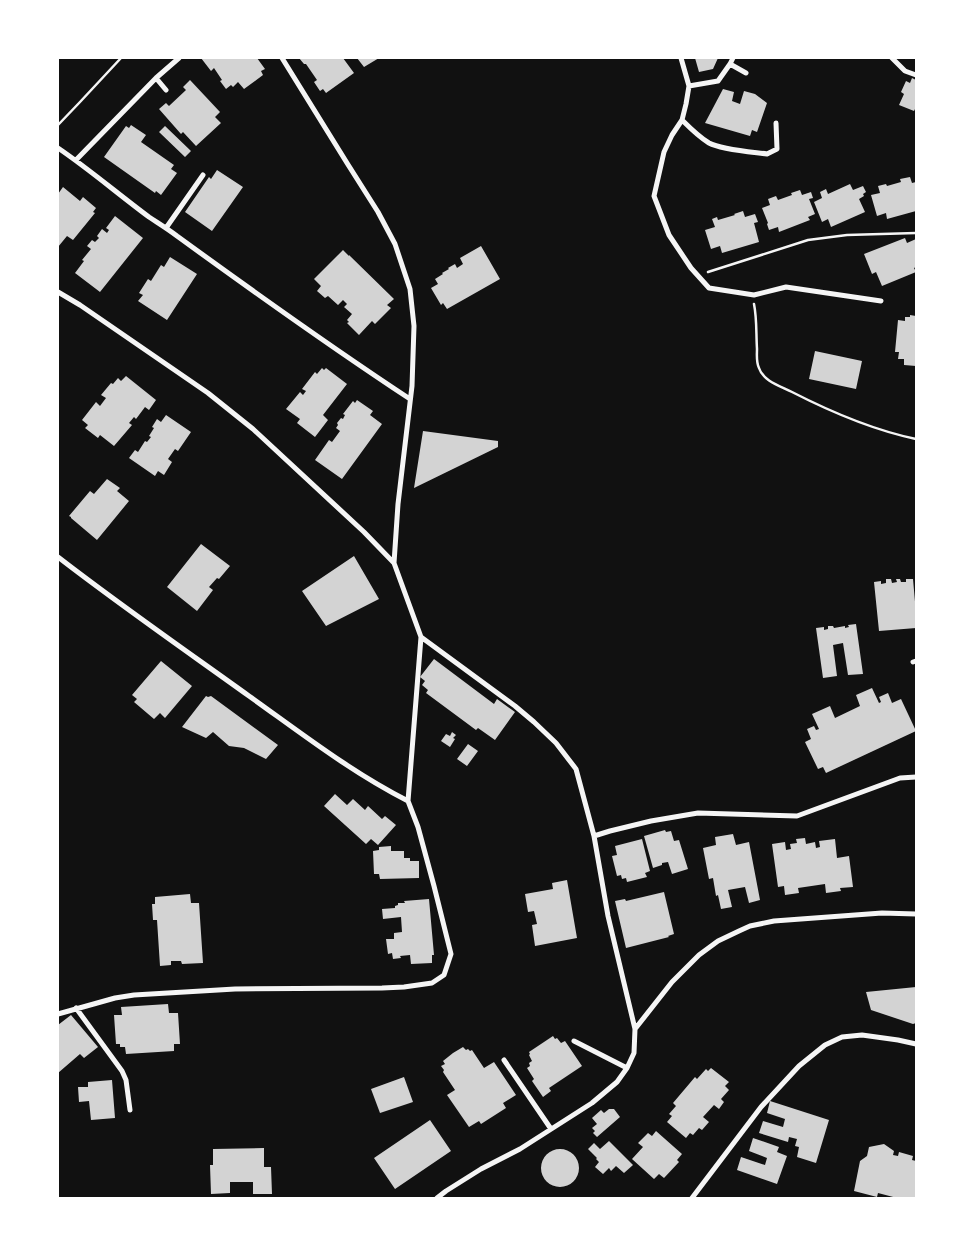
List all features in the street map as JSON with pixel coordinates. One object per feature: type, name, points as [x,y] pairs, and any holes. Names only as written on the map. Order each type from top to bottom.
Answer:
[{"type":"street","points":[[76,160],[156,78],[179,58]]},
{"type":"street","points":[[282,58],[378,212],[395,244],[410,288],[414,326],[412,386],[398,504],[394,563]]},
{"type":"street","points":[[681,58],[689,86],[686,104],[682,120],[664,152],[654,196],[669,235],[697,276],[709,288],[754,294],[786,287],[881,301]]},
{"type":"street","points":[[689,86],[718,81],[733,58]]},
{"type":"street","points":[[892,58],[905,71],[916,74]]},
{"type":"street","points":[[730,64],[746,73]]},
{"type":"street","points":[[156,78],[166,90]]},
{"type":"street","points":[[682,120],[700,138],[712,144],[741,151],[768,154],[777,148],[776,123]]},
{"type":"street","points":[[58,148],[142,212],[318,338],[410,400]]},
{"type":"street","points":[[166,228],[203,175]]},
{"type":"street","points":[[58,292],[208,394],[253,429],[364,532],[394,563],[422,637],[408,801],[418,827],[450,954],[444,975],[432,983],[382,988],[235,989],[134,994],[58,1014]]},
{"type":"street","points":[[58,557],[96,587],[321,748],[382,787],[408,801]]},
{"type":"street","points":[[422,637],[534,722],[556,743],[576,769],[594,836],[608,916],[635,1029],[634,1053],[627,1068],[617,1082],[592,1104],[520,1149],[481,1169],[437,1198]]},
{"type":"street","points":[[594,836],[643,823],[698,813],[797,816],[900,778],[916,777]]},
{"type":"street","points":[[635,1029],[672,982],[699,955],[718,941],[750,926],[774,921],[882,913],[916,914]]},
{"type":"street","points":[[76,1008],[122,1071],[126,1080],[130,1110]]},
{"type":"street","points":[[692,1198],[761,1108],[799,1066],[825,1044],[842,1037],[862,1035],[916,1044]]},
{"type":"street","points":[[574,1041],[627,1068]]},
{"type":"street","points":[[504,1060],[552,1129]]},
{"type":"path","points":[[58,125],[121,58]]},
{"type":"path","points":[[697,276],[741,260],[808,240],[847,235],[916,234]]},
{"type":"path","points":[[754,294],[757,316],[757,362],[764,377],[834,412],[916,439]]},
{"type":"building","points":[[201,58],[257,58],[265,69],[261,71],[263,75],[244,89],[238,82],[233,87],[231,85],[226,89],[214,68],[211,71]]},
{"type":"building","points":[[299,58],[343,58],[354,73],[326,93],[323,89],[320,91],[314,82],[317,80],[306,64]]},
{"type":"building","points":[[357,58],[379,58],[364,67]]},
{"type":"building","points":[[695,58],[718,58],[713,69],[699,72]]},
{"type":"building","points":[[912,78],[916,80],[916,110],[914,111],[899,105],[904,94],[901,92],[906,81],[910,83]]},
{"type":"building","points":[[190,80],[220,112],[215,117],[221,123],[196,146],[183,132],[181,134],[159,109],[166,103],[169,106],[186,90],[183,87]]},
{"type":"building","points":[[723,89],[734,92],[732,101],[740,104],[744,91],[755,94],[767,103],[757,132],[752,130],[750,136],[705,123]]},
{"type":"building","points":[[131,125],[146,135],[141,142],[174,165],[171,169],[177,173],[161,195],[156,191],[155,193],[104,157],[126,126],[129,128]]},
{"type":"building","points":[[165,126],[191,151],[185,157],[159,132]]},
{"type":"building","points":[[217,170],[243,187],[212,231],[185,212],[209,177],[211,179]]},
{"type":"building","points":[[910,177],[912,183],[916,182],[916,211],[887,219],[886,213],[877,216],[871,195],[880,193],[878,186],[886,184],[887,186],[901,182],[900,179]]},
{"type":"building","points":[[850,184],[853,190],[863,186],[866,192],[859,199],[865,212],[831,227],[828,219],[822,222],[814,202],[822,198],[820,192],[826,189],[828,194]]},
{"type":"building","points":[[63,187],[80,201],[83,197],[96,208],[93,212],[95,213],[73,240],[67,236],[58,247],[58,194]]},
{"type":"building","points":[[800,190],[802,195],[811,192],[813,198],[809,199],[815,214],[808,217],[810,220],[779,232],[778,227],[769,230],[762,208],[770,205],[768,199],[776,196],[778,200]]},
{"type":"building","points":[[743,211],[745,217],[755,214],[758,222],[754,223],[759,242],[722,253],[720,246],[711,249],[705,230],[715,227],[712,219],[717,217],[718,220]]},
{"type":"building","points":[[115,216],[143,238],[100,292],[75,273],[91,249],[87,246],[92,240],[95,242],[99,238],[97,236],[102,229],[107,233],[109,230],[106,228]]},
{"type":"building","points":[[905,238],[907,243],[916,239],[916,267],[914,268],[916,272],[882,286],[876,272],[872,274],[864,254]]},
{"type":"building","points":[[481,246],[500,279],[447,309],[443,303],[441,305],[431,288],[438,284],[435,279],[455,264],[457,268],[463,264],[460,258]]},
{"type":"building","points":[[343,250],[394,299],[387,305],[391,308],[375,324],[372,321],[359,335],[347,323],[352,314],[344,307],[347,304],[343,300],[338,305],[328,296],[325,298],[317,291],[321,286],[314,279]]},
{"type":"building","points":[[170,257],[197,274],[167,320],[138,301],[143,295],[139,293],[148,279],[151,281],[161,265],[164,267]]},
{"type":"building","points":[[910,315],[916,316],[916,366],[904,365],[904,359],[898,359],[899,352],[895,352],[898,320],[905,321],[905,317],[910,317]]},
{"type":"building","points":[[815,351],[862,361],[856,389],[809,379]]},
{"type":"building","points":[[322,368],[324,370],[326,368],[347,384],[323,415],[328,420],[315,437],[297,423],[300,419],[286,409],[300,392],[303,395],[306,391],[302,389],[315,372],[317,374]]},
{"type":"building","points":[[126,376],[156,400],[149,410],[145,407],[136,419],[134,417],[129,423],[132,425],[114,446],[100,435],[98,438],[85,428],[88,425],[82,420],[96,402],[100,406],[106,398],[101,395],[111,383],[113,384],[118,378],[121,381]]},
{"type":"building","points":[[357,400],[373,411],[370,415],[382,424],[342,479],[315,460],[329,440],[332,442],[340,431],[336,428],[337,423],[341,418],[343,419],[345,415],[343,414],[353,401],[355,403]]},
{"type":"building","points":[[166,415],[191,432],[178,451],[175,449],[168,459],[172,462],[164,475],[158,471],[155,476],[129,458],[135,450],[138,452],[145,441],[147,442],[151,437],[149,436],[154,428],[152,427],[157,419],[161,422]]},
{"type":"building","points":[[423,431],[498,441],[498,447],[414,488]]},
{"type":"building","points":[[107,479],[120,488],[117,491],[129,501],[97,540],[69,516],[90,491],[94,494]]},
{"type":"building","points":[[201,544],[230,566],[209,587],[213,590],[197,611],[167,587]]},
{"type":"building","points":[[354,556],[379,599],[326,626],[302,591]]},
{"type":"building","points":[[886,579],[891,579],[892,583],[897,582],[896,579],[906,582],[906,579],[913,579],[916,628],[879,631],[874,582],[881,581],[881,584],[886,583]]},
{"type":"building","points":[[856,624],[863,674],[848,675],[843,643],[833,645],[837,676],[823,678],[816,628],[824,627],[824,630],[828,629],[828,626],[833,626],[834,628],[845,626],[845,628],[849,627],[848,625]]},
{"type":"building","points":[[434,659],[494,704],[497,699],[515,712],[495,740],[478,728],[476,730],[426,693],[428,690],[422,685],[425,681],[420,677]]},
{"type":"building","points":[[161,661],[192,686],[165,718],[160,713],[154,719],[134,702],[137,699],[132,695]]},
{"type":"building","points":[[872,688],[879,703],[881,702],[879,697],[888,693],[892,703],[901,699],[916,731],[826,773],[823,767],[818,769],[805,742],[811,739],[807,729],[814,726],[816,730],[819,729],[812,714],[830,706],[835,718],[860,706],[856,695]]},
{"type":"building","points":[[206,696],[211,696],[278,745],[266,759],[244,748],[229,746],[213,732],[206,738],[182,727]]},
{"type":"building","points":[[452,732],[456,735],[450,747],[441,741],[446,734],[450,736]]},
{"type":"building","points":[[468,744],[478,751],[467,766],[457,759]]},
{"type":"building","points":[[335,794],[347,805],[353,799],[365,810],[368,806],[382,819],[385,816],[396,825],[378,845],[371,839],[366,844],[324,806]]},
{"type":"building","points":[[665,830],[666,832],[671,831],[674,841],[679,840],[688,869],[672,874],[668,862],[653,868],[644,836]]},
{"type":"building","points":[[733,834],[736,845],[749,842],[760,900],[749,903],[745,887],[728,890],[732,907],[721,909],[718,895],[716,896],[713,878],[709,879],[703,848],[716,845],[715,837]]},
{"type":"building","points":[[805,838],[806,844],[815,842],[816,848],[820,847],[819,841],[835,839],[837,858],[849,856],[853,887],[840,888],[841,891],[826,893],[825,884],[798,888],[799,893],[785,895],[784,886],[778,887],[772,844],[785,842],[786,850],[791,849],[790,844],[797,843],[796,839]]},
{"type":"building","points":[[642,839],[650,871],[645,873],[647,877],[627,882],[626,878],[622,879],[621,875],[617,876],[612,856],[617,855],[615,846]]},
{"type":"building","points":[[391,846],[391,851],[404,851],[404,858],[410,858],[410,861],[419,861],[419,878],[380,879],[379,874],[374,874],[373,851],[379,850],[379,847]]},
{"type":"building","points":[[567,880],[577,938],[535,946],[532,925],[537,924],[534,911],[528,912],[525,894],[553,889],[552,883]]},
{"type":"building","points":[[664,892],[674,934],[626,948],[615,901],[625,899],[626,901]]},
{"type":"building","points":[[190,894],[191,903],[199,903],[203,963],[182,964],[181,961],[171,961],[171,965],[160,966],[157,920],[153,920],[152,904],[155,904],[155,897]]},
{"type":"building","points":[[429,899],[434,955],[432,955],[432,963],[411,964],[410,955],[393,959],[392,953],[388,954],[386,939],[394,939],[394,933],[402,932],[401,917],[383,919],[382,909],[395,908],[398,903],[405,903],[404,901]]},
{"type":"building","points":[[916,987],[916,1023],[913,1024],[871,1010],[866,992]]},
{"type":"building","points":[[168,1004],[169,1013],[178,1013],[180,1044],[174,1044],[174,1051],[126,1054],[125,1047],[120,1047],[120,1044],[116,1044],[114,1015],[122,1015],[121,1007]]},
{"type":"building","points":[[71,1015],[98,1047],[84,1058],[80,1054],[58,1073],[58,1025]]},
{"type":"building","points":[[553,1036],[561,1043],[565,1041],[582,1066],[549,1088],[551,1091],[543,1097],[532,1081],[534,1079],[527,1068],[532,1061],[529,1052]]},
{"type":"building","points":[[463,1047],[466,1050],[472,1050],[484,1068],[494,1062],[516,1095],[503,1103],[506,1108],[481,1124],[479,1121],[469,1127],[447,1095],[455,1090],[441,1066],[445,1064],[443,1061]]},
{"type":"building","points":[[711,1068],[729,1082],[725,1086],[729,1090],[721,1099],[724,1102],[719,1109],[714,1105],[703,1117],[709,1122],[702,1130],[699,1128],[693,1135],[690,1133],[686,1138],[667,1122],[672,1116],[669,1114],[676,1106],[673,1103],[695,1077],[697,1079],[706,1069],[708,1071]]},
{"type":"building","points":[[404,1077],[413,1102],[380,1113],[371,1089]]},
{"type":"building","points":[[112,1080],[115,1118],[91,1120],[89,1101],[79,1102],[78,1087],[88,1087],[88,1082]]},
{"type":"building","points":[[770,1101],[829,1120],[816,1163],[797,1157],[799,1147],[795,1146],[797,1139],[789,1137],[788,1142],[759,1133],[763,1121],[783,1127],[785,1119],[767,1113]]},
{"type":"building","points":[[609,1109],[614,1109],[620,1117],[597,1137],[593,1133],[595,1131],[592,1128],[597,1124],[592,1118],[601,1110],[604,1113]]},
{"type":"building","points":[[430,1120],[451,1151],[395,1189],[374,1158]]},
{"type":"building","points":[[656,1131],[682,1154],[677,1160],[679,1162],[664,1178],[659,1174],[654,1179],[632,1159],[643,1147],[638,1143],[648,1133],[652,1136]]},
{"type":"building","points":[[753,1138],[779,1147],[777,1152],[787,1156],[777,1184],[737,1170],[741,1157],[765,1165],[767,1158],[749,1151]]},
{"type":"building","points":[[609,1141],[633,1165],[624,1173],[616,1166],[611,1171],[609,1168],[603,1174],[595,1167],[599,1162],[588,1149],[594,1143],[600,1149]]},
{"type":"building","points":[[884,1144],[894,1151],[893,1155],[898,1156],[899,1152],[913,1156],[912,1160],[916,1161],[916,1198],[897,1198],[878,1193],[877,1197],[854,1191],[860,1161],[867,1156],[869,1147]]},
{"type":"building","points":[[264,1148],[264,1167],[271,1167],[272,1194],[253,1194],[253,1182],[230,1182],[230,1193],[211,1194],[210,1165],[213,1165],[213,1149]]},
{"type":"building","points":[[560,1149],[574,1154],[579,1168],[574,1182],[560,1187],[546,1182],[541,1168],[546,1154]]}]
